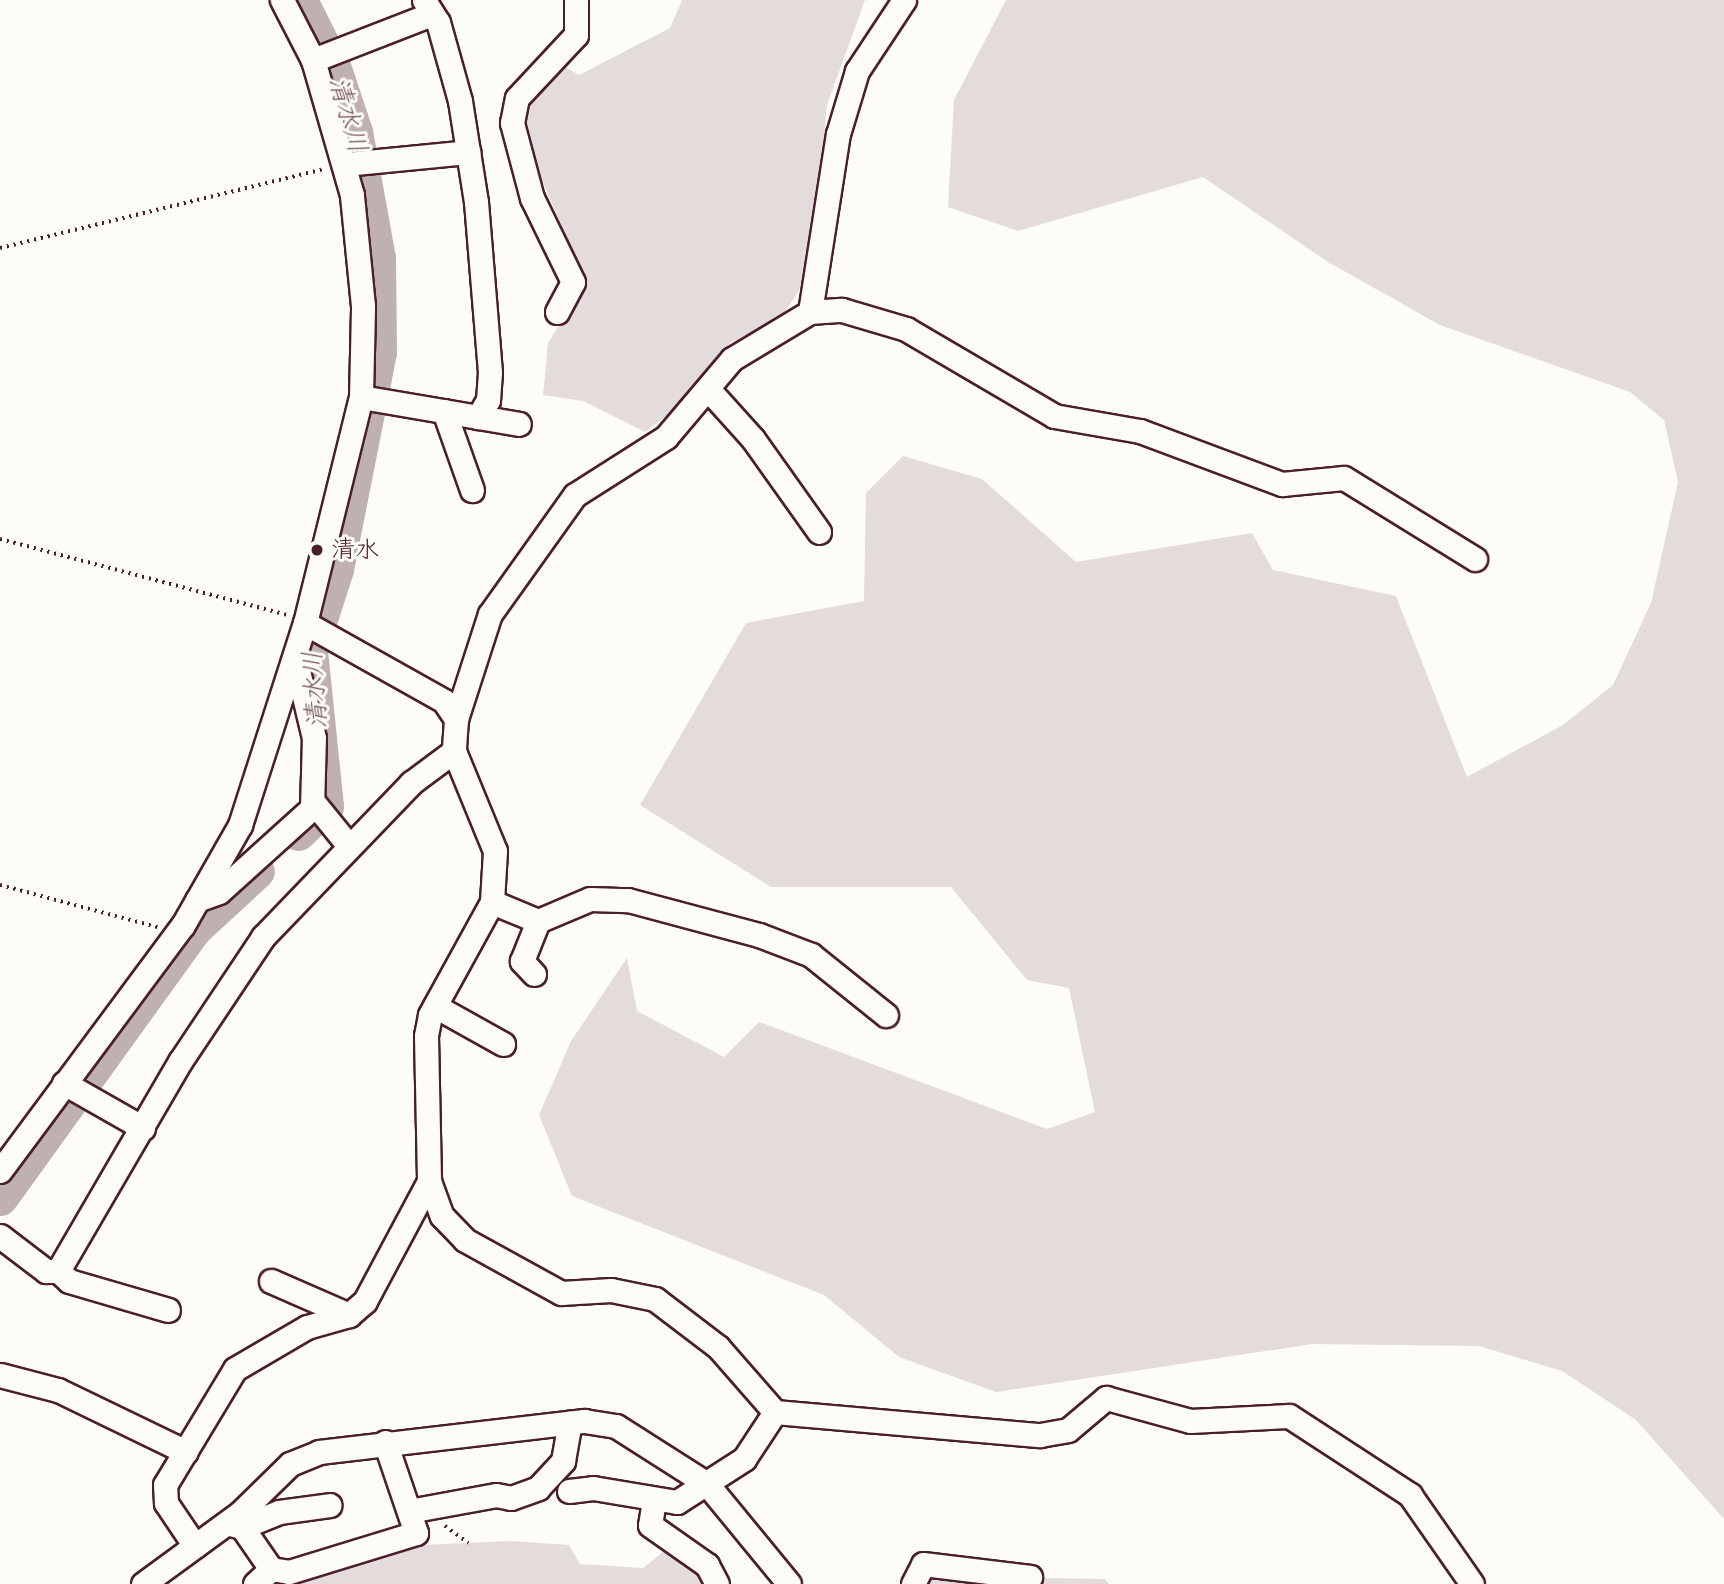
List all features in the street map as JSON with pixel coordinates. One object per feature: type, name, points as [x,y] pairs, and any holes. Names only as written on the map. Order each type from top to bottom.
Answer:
[{"type":"street","points":[[0,1171],[177,933],[240,825],[305,623],[361,397],[359,248],[346,164],[313,60],[282,0]]},
{"type":"street","points":[[557,312],[573,282],[532,198],[512,123],[517,98],[576,35],[576,0]]},
{"type":"street","points":[[810,312],[842,121],[857,71],[904,0]]},
{"type":"street","points":[[313,60],[427,7],[442,35],[468,152],[490,372],[488,400],[478,417]]},
{"type":"street","points":[[346,164],[468,152]]},
{"type":"street","points":[[1472,1584],[1410,1495],[1289,1416],[1190,1421],[1106,1398],[1068,1430],[1040,1435],[775,1412],[719,1347],[655,1299],[611,1290],[561,1293],[465,1240],[442,1216],[429,1181],[426,1036],[435,1006],[492,902],[495,851],[454,751],[456,719],[490,614],[575,495],[666,437],[732,359],[810,312],[842,310],[906,329],[1055,416],[1140,431],[1282,484],[1344,478],[1475,559]]},
{"type":"street","points":[[708,389],[753,439],[819,532]]},
{"type":"street","points":[[361,397],[519,424]]},
{"type":"street","points":[[444,411],[472,490]]},
{"type":"street","points":[[305,623],[444,701],[456,719]]},
{"type":"street","points":[[295,658],[314,738],[313,803],[349,846]]},
{"type":"street","points":[[58,1271],[234,976],[349,846],[454,751]]},
{"type":"street","points":[[197,901],[219,892],[313,803]]},
{"type":"street","points":[[534,974],[522,961],[538,921],[590,899],[628,900],[759,935],[811,955],[886,1014]]},
{"type":"street","points":[[492,902],[538,921]]},
{"type":"street","points":[[435,1006],[503,1044]]},
{"type":"street","points":[[64,1083],[143,1128]]},
{"type":"street","points":[[195,1546],[166,1503],[165,1485],[235,1369],[307,1326],[349,1315],[365,1301],[429,1181]]},
{"type":"street","points":[[0,1236],[46,1271],[58,1271],[69,1281],[168,1310]]},
{"type":"street","points":[[271,1281],[349,1315]]},
{"type":"street","points":[[0,1375],[58,1390],[186,1452]]},
{"type":"street","points":[[569,1491],[593,1488],[677,1502],[744,1459],[775,1412]]},
{"type":"street","points":[[409,1511],[496,1495],[511,1498],[538,1488],[563,1461],[570,1423]]},
{"type":"street","points":[[234,1525],[290,1464],[319,1452],[385,1441],[570,1423],[616,1426],[707,1484],[789,1584]]},
{"type":"street","points":[[234,1525],[263,1577],[343,1559],[416,1534],[385,1441]]},
{"type":"street","points":[[654,1500],[650,1525],[707,1565],[716,1584]]},
{"type":"street","points":[[143,1584],[195,1546],[234,1525],[279,1512],[330,1505]]},
{"type":"street","points":[[914,1584],[923,1564],[1030,1577]]},
{"type":"path","points":[[0,248],[346,164]]},
{"type":"path","points":[[0,539],[305,623]]},
{"type":"path","points":[[0,885],[177,933]]},
{"type":"shaded area","points":[[682,0],[865,0],[827,105],[815,228],[799,291],[775,325],[731,342],[674,410],[645,432],[583,401],[543,395],[548,343],[580,292],[579,265],[521,133],[530,90],[557,62],[579,75],[670,28]]},
{"type":"shaded area","points":[[1006,0],[1724,0],[1724,1519],[1636,1420],[1562,1371],[1479,1346],[1312,1344],[996,1392],[899,1357],[824,1295],[572,1196],[539,1115],[571,1041],[627,958],[637,1011],[724,1057],[759,1022],[1047,1129],[1095,1112],[1069,988],[1027,980],[951,887],[771,887],[640,805],[746,623],[864,601],[866,493],[903,456],[982,479],[1076,562],[1252,533],[1273,570],[1396,596],[1467,777],[1563,725],[1613,685],[1651,603],[1678,482],[1664,420],[1630,392],[1440,325],[1328,262],[1203,177],[1018,231],[948,207],[954,100]]},
{"type":"shaded area","points":[[512,1541],[569,1545],[580,1564],[643,1568],[663,1552],[699,1570],[705,1584],[295,1584],[421,1545]]},
{"type":"shaded area","points":[[934,1576],[1105,1579],[1109,1584],[928,1584]]},
{"type":"waterway","name":"清水川","points":[[298,833],[326,806],[310,650],[336,569],[379,352],[378,258],[355,132],[333,66],[300,0]]},
{"type":"waterway","name":"清水川","points":[[0,1198],[195,928],[257,871]]},
{"type":"place","name":"清水","points":[[317,550]]}]
